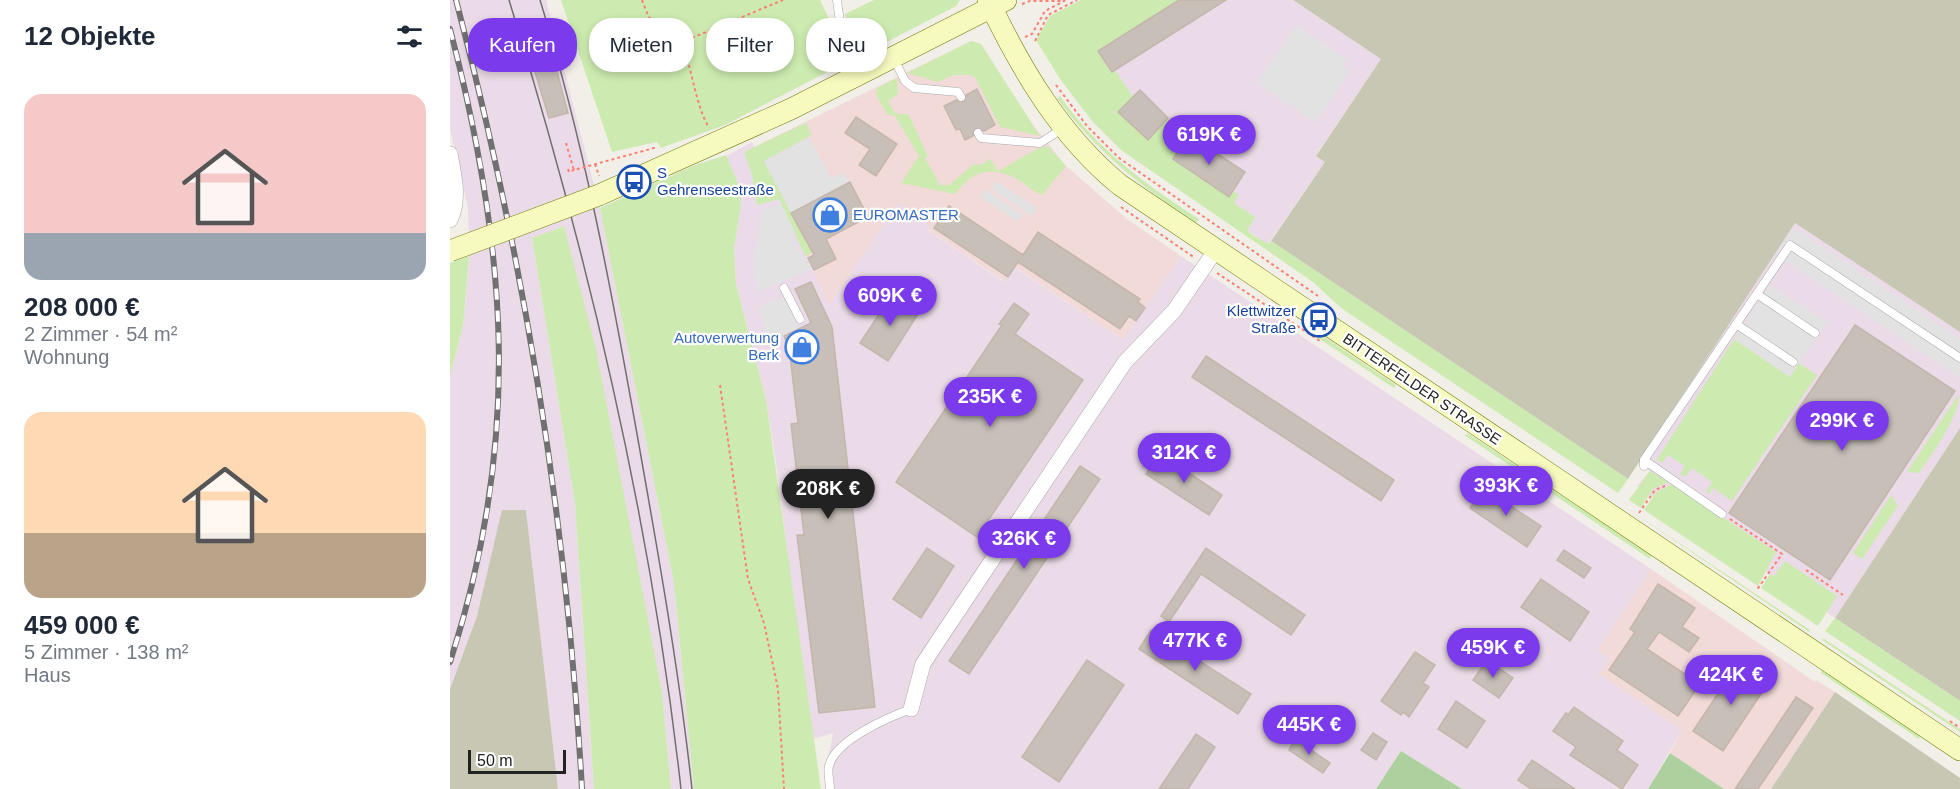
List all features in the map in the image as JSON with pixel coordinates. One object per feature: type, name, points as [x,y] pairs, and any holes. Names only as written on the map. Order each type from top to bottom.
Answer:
[{"type":"main road","points":[[450,251],[599,186],[791,109],[1002,3]]},
{"type":"main road","name":"BITTERFELDER STRASSE","points":[[1002,3],[1012,48],[1064,128],[1086,154],[1120,185],[1960,750]]},
{"type":"main road","name":"BITTERFELDER STRASSE","points":[[1939,734],[1960,743]]},
{"type":"street","points":[[450,153],[455,195],[454,210],[450,220]]},
{"type":"street","points":[[911,709],[923,664],[948,625],[1125,362],[1174,311],[1215,251]]},
{"type":"lane","points":[[837,0],[843,45],[857,76]]},
{"type":"lane","points":[[893,58],[905,81],[914,88],[958,92],[961,98]]},
{"type":"lane","points":[[978,133],[981,138],[1040,144],[1064,128]]},
{"type":"lane","points":[[1722,514],[1644,463],[1790,245],[1960,358]]},
{"type":"lane","points":[[784,288],[800,319]]},
{"type":"lane","points":[[1757,294],[1815,333]]},
{"type":"lane","points":[[1736,324],[1793,362]]},
{"type":"lane","points":[[830,789],[829,766],[837,751],[884,718],[911,709]]},
{"type":"path","points":[[642,0],[649,18]]},
{"type":"path","points":[[694,37],[783,0]]},
{"type":"path","points":[[1035,41],[1048,15],[1077,0]]},
{"type":"path","points":[[1002,3],[1065,1]]},
{"type":"path","points":[[1025,37],[1032,34],[1045,11],[1065,1]]},
{"type":"path","points":[[692,72],[703,117],[712,134]]},
{"type":"path","points":[[1053,83],[1112,153],[1212,224],[1310,289],[1325,303]]},
{"type":"path","points":[[566,143],[574,169]]},
{"type":"path","points":[[568,169],[569,172],[654,148],[655,151]]},
{"type":"path","points":[[596,164],[599,186]]},
{"type":"path","points":[[720,385],[748,579],[764,623],[778,689],[784,789]]},
{"type":"path","points":[[1639,513],[1655,490],[1674,481]]},
{"type":"path","points":[[1722,514],[1782,554],[1756,591]]},
{"type":"path","points":[[1806,570],[1844,594]]},
{"type":"shaded area","points":[[450,0],[546,0],[551,18],[468,18],[468,72],[565,72],[600,208],[674,583],[694,789],[671,789],[662,693],[564,226],[532,238],[575,503],[594,789],[558,789],[526,510],[477,616],[450,689],[450,376],[463,326],[469,256],[468,208],[450,129]]},
{"type":"shaded area","points":[[1139,0],[1293,0],[1381,59],[1316,155],[1325,162],[1268,244],[1153,170],[1091,50]]},
{"type":"shaded area","points":[[1293,0],[1960,0],[1960,332],[1795,223],[1628,479],[1271,241],[1325,162],[1316,156],[1381,59]]},
{"type":"shaded area","points":[[1296,25],[1347,59],[1343,65],[1351,71],[1315,122],[1257,83]]},
{"type":"shaded area","points":[[971,41],[981,44],[1029,120],[1066,166],[1127,219],[1181,256],[1123,340],[1015,267],[1005,282],[927,229],[930,225],[829,305],[754,147]]},
{"type":"shaded area","points":[[809,137],[831,178],[844,172],[850,182],[791,213],[764,161]]},
{"type":"shaded area","points":[[752,142],[829,305],[898,203],[930,225],[928,230],[1004,282],[1014,267],[1123,340],[1181,256],[1651,569],[1598,650],[1610,658],[1599,674],[1682,730],[1648,789],[1462,789],[1401,751],[1376,789],[832,789],[828,759],[833,733],[811,740],[766,400],[736,284],[734,249],[741,204],[739,186],[726,156]]},
{"type":"shaded area","points":[[996,181],[1037,208],[1031,216],[991,189]]},
{"type":"shaded area","points":[[985,189],[1023,215],[1018,222],[980,197]]},
{"type":"shaded area","points":[[781,204],[795,232],[791,235],[802,257],[805,256],[812,269],[757,292],[753,263],[762,210]]},
{"type":"shaded area","points":[[1795,223],[1960,332],[1960,428],[1835,618],[1637,486],[1650,471],[1638,462]]},
{"type":"shaded area","points":[[1794,228],[1960,339],[1960,378],[1776,255]]},
{"type":"shaded area","points":[[1770,285],[1827,322],[1790,377],[1734,339]]},
{"type":"shaded area","points":[[777,298],[787,301],[799,328],[769,342],[759,307]]},
{"type":"shaded area","points":[[1960,428],[1960,701],[1835,618]]},
{"type":"shaded area","points":[[502,510],[526,510],[558,789],[450,789],[450,689],[477,616]]},
{"type":"shaded area","points":[[1651,569],[1815,682],[1816,680],[1835,692],[1771,789],[1724,789],[1670,753],[1682,730],[1599,674],[1598,650]]},
{"type":"shaded area","points":[[1835,692],[1960,778],[1960,789],[1771,789]]},
{"type":"green space","points":[[561,0],[820,0],[829,18],[806,18],[806,72],[828,72],[725,125],[661,148],[657,142],[612,152],[577,48],[577,18],[567,18]]},
{"type":"green space","points":[[874,0],[960,0],[956,6],[887,42],[887,18],[846,18],[845,14]]},
{"type":"green space","points":[[1081,0],[1179,0],[1099,51],[1112,72],[1115,70],[1133,97],[1119,112],[1148,140],[1168,118],[1189,135],[1173,159],[1228,196],[1233,191],[1239,195],[1234,203],[1255,217],[1247,231],[1268,244],[1271,241],[1628,479],[1618,493],[1341,308],[1313,282],[1121,150],[1092,121],[1060,79],[1036,40],[1050,16]]},
{"type":"green space","points":[[971,41],[981,44],[1040,136],[1000,127],[976,79],[971,75],[954,75],[938,82],[907,73]]},
{"type":"green space","points":[[897,78],[898,94],[888,101],[895,113],[909,115],[928,156],[925,158],[940,185],[949,185],[974,164],[981,165],[990,159],[998,171],[1037,149],[1048,146],[1066,166],[1042,195],[1017,179],[995,172],[980,173],[974,176],[955,194],[901,183],[919,156],[895,116],[887,114],[876,95],[877,88]]},
{"type":"green space","points":[[1060,96],[1074,115],[1106,149],[1141,179],[1199,219],[1196,223],[1120,167],[1087,135],[1057,98]]},
{"type":"green space","points":[[806,123],[812,135],[764,161],[812,253],[805,256],[779,199],[757,205],[752,175],[744,152]]},
{"type":"green space","points":[[726,155],[739,186],[741,204],[734,249],[736,284],[766,400],[821,789],[694,789],[674,583],[600,208],[695,165]]},
{"type":"green space","points":[[564,226],[596,349],[662,693],[671,789],[594,789],[575,503],[532,238]]},
{"type":"green space","points":[[469,256],[463,326],[450,376],[450,263]]},
{"type":"green space","points":[[1317,332],[1396,385],[1394,388],[1315,336]]},
{"type":"green space","points":[[1734,339],[1790,377],[1799,363],[1817,375],[1732,501],[1713,488],[1709,494],[1706,492],[1712,482],[1692,468],[1685,477],[1680,474],[1685,466],[1668,455],[1662,463],[1657,459]]},
{"type":"green space","points":[[1958,395],[1950,425],[1937,446],[1919,473],[1907,472]]},
{"type":"green space","points":[[1469,434],[1651,555],[1650,559],[1464,435]]},
{"type":"green space","points":[[1650,471],[1668,482],[1653,489],[1641,508],[1629,500]]},
{"type":"green space","points":[[1672,484],[1776,552],[1758,586],[1644,510],[1656,492]]},
{"type":"green space","points":[[1891,495],[1898,506],[1862,559],[1853,553]]},
{"type":"green space","points":[[1628,509],[1810,630],[1809,632]]},
{"type":"green space","points":[[1785,561],[1837,596],[1818,626],[1761,588],[1770,574],[1774,576]]},
{"type":"green space","points":[[1835,618],[1960,701],[1960,721],[1825,631]]},
{"type":"green space","points":[[1823,638],[1960,729],[1960,732],[1822,640]]},
{"type":"green space","points":[[1822,669],[1920,735],[1919,739],[1821,673]]},
{"type":"green space","points":[[1401,751],[1462,789],[1376,789]]},
{"type":"green space","points":[[1670,753],[1724,789],[1648,789]]},
{"type":"building","points":[[1179,0],[1226,0],[1112,72],[1098,51]]},
{"type":"building","points":[[535,72],[557,72],[568,113],[549,118]]},
{"type":"building","points":[[977,89],[995,125],[984,131],[975,128],[973,136],[965,140],[960,129],[956,130],[944,106],[956,100],[964,102],[966,95]]},
{"type":"building","points":[[1140,90],[1168,118],[1148,140],[1118,112]]},
{"type":"building","points":[[856,117],[897,144],[876,176],[859,165],[870,149],[845,133]]},
{"type":"building","points":[[1189,135],[1245,172],[1229,197],[1173,159]]},
{"type":"building","name":"EUROMASTER","points":[[850,182],[868,217],[826,239],[836,259],[814,270],[808,258],[814,255],[791,213]]},
{"type":"building","points":[[949,206],[1023,255],[1038,232],[1140,299],[1138,302],[1145,308],[1136,321],[1129,316],[1120,329],[1018,262],[1008,277],[934,228]]},
{"type":"building","points":[[811,282],[832,327],[875,707],[819,713],[797,535],[804,535],[791,424],[798,423],[789,347],[784,336],[811,323],[795,289]]},
{"type":"building","points":[[893,293],[920,311],[888,361],[860,343]]},
{"type":"building","points":[[1014,303],[1029,314],[1015,334],[1083,380],[977,537],[896,482],[1002,325],[999,324]]},
{"type":"building","points":[[1855,325],[1955,391],[1830,580],[1729,513]]},
{"type":"building","points":[[1206,356],[1394,480],[1381,501],[1192,377]]},
{"type":"building","points":[[1160,454],[1222,495],[1209,515],[1146,474]]},
{"type":"building","points":[[1080,466],[1100,479],[969,674],[949,661]]},
{"type":"building","points":[[1483,488],[1541,526],[1527,547],[1470,508]]},
{"type":"building","points":[[927,548],[954,566],[921,618],[893,599]]},
{"type":"building","points":[[1206,548],[1305,615],[1291,635],[1201,574],[1169,622],[1161,616]]},
{"type":"building","points":[[1564,550],[1591,568],[1584,578],[1557,560]]},
{"type":"building","points":[[1541,579],[1589,612],[1570,641],[1521,607]]},
{"type":"building","points":[[1658,584],[1695,608],[1682,627],[1699,638],[1689,652],[1659,632],[1647,649],[1700,684],[1678,716],[1609,670],[1635,632],[1630,629]]},
{"type":"building","points":[[1151,630],[1251,694],[1238,714],[1139,649]]},
{"type":"building","points":[[1415,652],[1435,665],[1423,683],[1429,687],[1409,717],[1403,712],[1401,715],[1381,701]]},
{"type":"building","points":[[1087,660],[1124,685],[1059,782],[1022,757]]},
{"type":"building","points":[[1487,660],[1513,678],[1499,698],[1473,680]]},
{"type":"building","points":[[1739,662],[1769,682],[1723,751],[1693,731]]},
{"type":"building","points":[[1796,697],[1813,708],[1758,789],[1735,789]]},
{"type":"building","points":[[1456,701],[1485,721],[1467,748],[1438,729]]},
{"type":"building","points":[[1574,707],[1623,741],[1617,750],[1638,765],[1622,789],[1570,755],[1576,747],[1553,731],[1566,713],[1568,715]]},
{"type":"building","points":[[1373,733],[1387,742],[1376,760],[1361,750]]},
{"type":"building","points":[[1196,734],[1215,747],[1188,789],[1159,789]]},
{"type":"building","points":[[1295,739],[1330,763],[1323,773],[1289,750]]},
{"type":"building","points":[[1532,760],[1575,789],[1531,789],[1518,780]]},
{"type":"tram line","points":[[509,0],[565,194],[614,390],[653,589],[681,789]]},
{"type":"tram line","points":[[540,0],[583,161],[617,325],[668,611],[692,789]]},
{"type":"railway","points":[[456,0],[502,195],[539,391],[566,589],[582,789]]},
{"type":"railway","points":[[450,29],[470,111],[485,190],[494,269],[499,346],[497,423],[489,501],[473,580],[450,662]]},
{"type":"place","name":"S Gehrenseestraße","points":[[634,182]]},
{"type":"place","name":"EUROMASTER","points":[[830,215]]},
{"type":"place","name":"Klettwitzer Straße","points":[[1319,320]]},
{"type":"place","name":"Autoverwertung Berk","points":[[802,347]]}]
